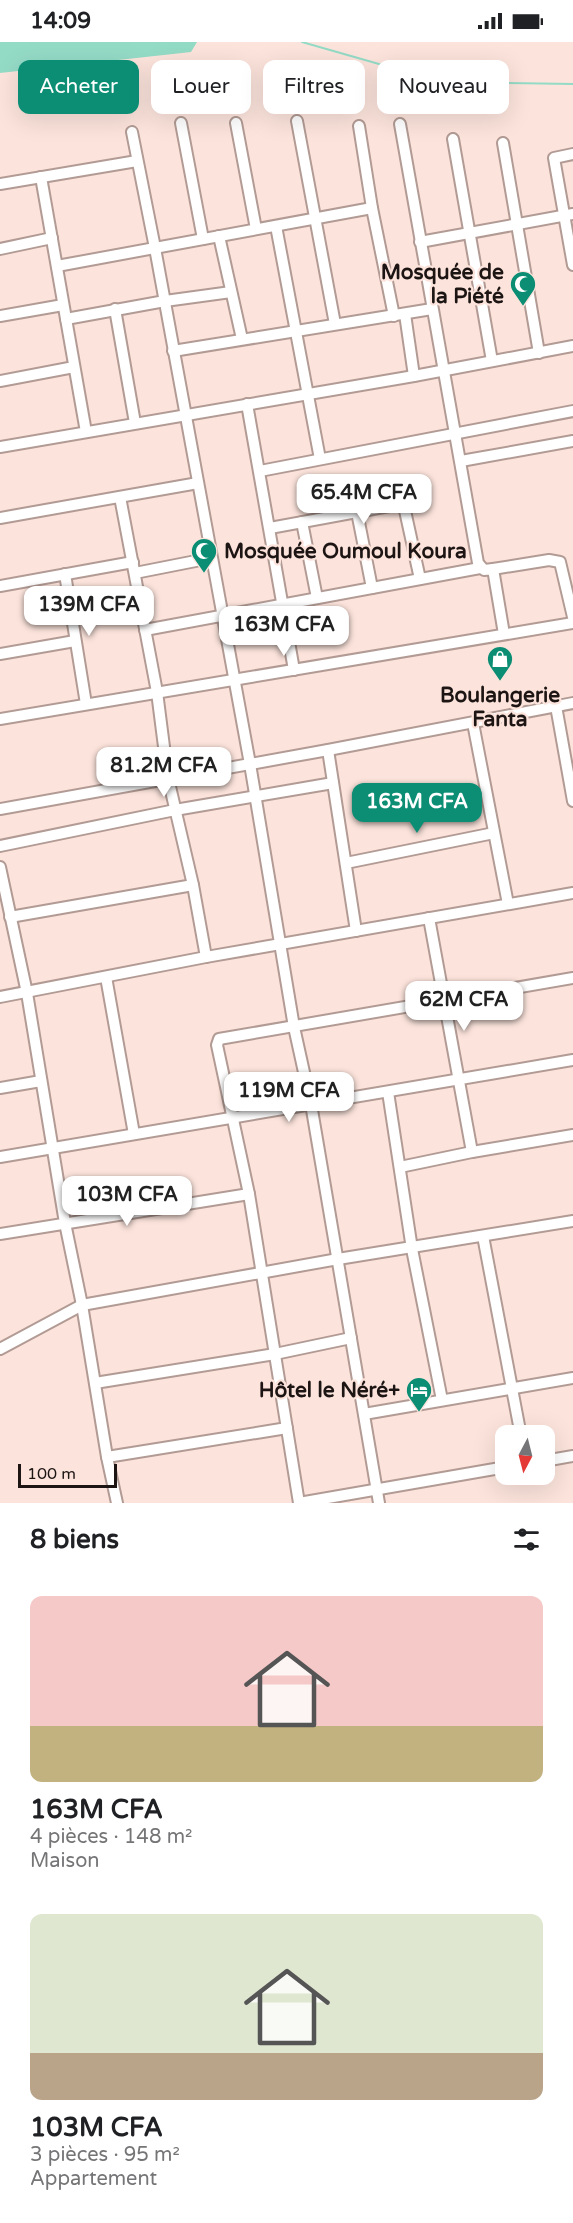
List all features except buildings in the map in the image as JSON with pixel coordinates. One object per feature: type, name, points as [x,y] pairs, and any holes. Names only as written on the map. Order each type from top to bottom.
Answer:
[{"type":"street","points":[[297,122],[335,324]]},
{"type":"street","points":[[181,123],[203,239]]},
{"type":"street","points":[[236,123],[256,230]]},
{"type":"street","points":[[399,124],[480,568]]},
{"type":"street","points":[[359,126],[372,208],[414,376]]},
{"type":"street","points":[[132,132],[250,764],[294,1027],[311,1104],[379,1503]]},
{"type":"street","points":[[453,139],[492,361]]},
{"type":"street","points":[[503,143],[539,353]]},
{"type":"street","points":[[573,154],[554,158],[569,215],[573,264]]},
{"type":"street","points":[[0,184],[137,161]]},
{"type":"street","points":[[41,177],[86,432]]},
{"type":"street","points":[[57,266],[372,208]]},
{"type":"street","points":[[420,242],[569,215]]},
{"type":"street","points":[[276,226],[320,459]]},
{"type":"street","points":[[219,236],[242,339]]},
{"type":"street","points":[[0,249],[52,238]]},
{"type":"street","points":[[66,319],[115,309],[231,292]]},
{"type":"street","points":[[0,316],[63,305]]},
{"type":"street","points":[[115,309],[135,423]]},
{"type":"street","points":[[173,351],[432,309]]},
{"type":"street","points":[[0,447],[414,376],[573,345]]},
{"type":"street","points":[[0,381],[75,367]]},
{"type":"street","points":[[247,404],[294,669]]},
{"type":"street","points":[[260,471],[573,411]]},
{"type":"street","points":[[461,461],[573,441]]},
{"type":"street","points":[[0,518],[198,483]]},
{"type":"street","points":[[120,497],[157,692],[168,778],[193,885],[206,957]]},
{"type":"street","points":[[270,528],[400,504],[404,506],[420,579]]},
{"type":"street","points":[[357,512],[372,588]]},
{"type":"street","points":[[302,522],[316,598]]},
{"type":"street","points":[[135,573],[212,558]]},
{"type":"street","points":[[146,630],[480,568],[487,571],[549,560],[560,562],[573,616]]},
{"type":"street","points":[[0,586],[133,562]]},
{"type":"street","points":[[493,569],[504,634]]},
{"type":"street","points":[[65,574],[86,704]]},
{"type":"street","points":[[0,719],[573,623]]},
{"type":"street","points":[[0,654],[75,640]]},
{"type":"street","points":[[0,809],[573,703]]},
{"type":"street","points":[[556,706],[573,801]]},
{"type":"street","points":[[473,723],[507,904]]},
{"type":"street","points":[[328,750],[356,931]]},
{"type":"street","points":[[0,846],[175,810],[333,783]]},
{"type":"street","points":[[346,862],[494,833]]},
{"type":"street","points":[[0,867],[27,993],[64,1223],[82,1305],[106,1457],[117,1503]]},
{"type":"street","points":[[10,917],[193,885]]},
{"type":"street","points":[[0,997],[206,957],[573,893]]},
{"type":"street","points":[[429,918],[472,1152]]},
{"type":"street","points":[[106,977],[134,1134]]},
{"type":"street","points":[[495,1469],[299,1503],[249,1194],[217,1045],[219,1039],[573,978]]},
{"type":"street","points":[[0,1157],[573,1060]]},
{"type":"street","points":[[0,1088],[41,1081]]},
{"type":"street","points":[[388,1092],[412,1249],[442,1400]]},
{"type":"street","points":[[400,1167],[573,1135]]},
{"type":"street","points":[[0,1234],[249,1194]]},
{"type":"street","points":[[0,1346],[82,1305],[338,1259],[412,1249],[573,1221]]},
{"type":"street","points":[[483,1236],[519,1425]]},
{"type":"street","points":[[95,1383],[275,1354],[351,1338]]},
{"type":"street","points":[[364,1414],[573,1378]]},
{"type":"street","points":[[106,1457],[287,1428]]},
{"type":"street","points":[[555,1459],[573,1456]]},
{"type":"water","points":[[0,42],[197,42],[191,52],[118,60],[18,60],[18,71],[0,73]]},
{"type":"waterway","points":[[302,42],[442,82],[573,84]]},
{"type":"place","name":"Mosquée de la Piété","points":[[523,307]]},
{"type":"place","name":"Mosquée Oumoul Koura","points":[[204,574]]},
{"type":"place","name":"Boulangerie Fanta","points":[[500,682]]},
{"type":"place","name":"Hôtel le Néré+","points":[[419,1413]]}]
